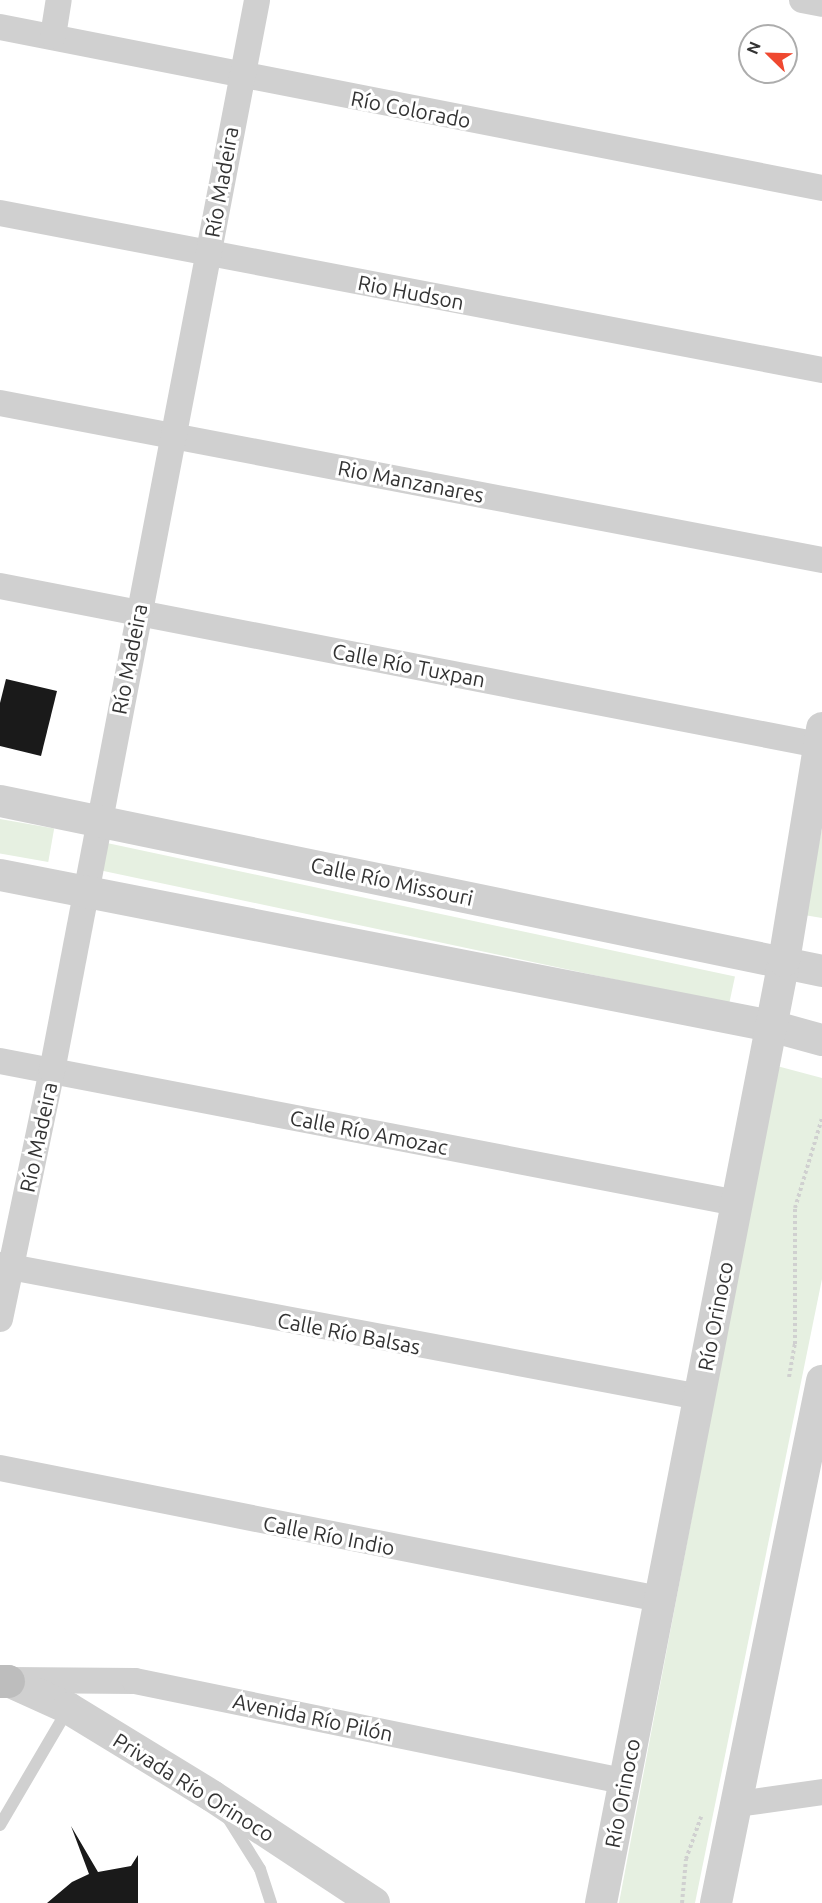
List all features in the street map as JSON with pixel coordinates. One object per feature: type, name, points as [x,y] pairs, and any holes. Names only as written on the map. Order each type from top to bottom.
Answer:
[{"type":"street","points":[[53,36],[59,0]]},
{"type":"street","name":"Río Madeira","points":[[0,1319],[5,1266],[52,1071],[240,76],[257,0]]},
{"type":"street","points":[[802,0],[822,4]]},
{"type":"street","name":"Río Colorado","points":[[0,27],[240,76],[822,188]]},
{"type":"street","name":"Rio Hudson","points":[[0,213],[822,370]]},
{"type":"street","name":"Rio Manzanares","points":[[0,403],[822,560]]},
{"type":"street","name":"Calle Río Tuxpan","points":[[0,586],[820,737]]},
{"type":"street","name":"Río Orinoco","points":[[601,1903],[784,962],[820,737]]},
{"type":"street","name":"Calle Río Missouri","points":[[0,801],[822,971]]},
{"type":"street","points":[[0,875],[771,1026],[822,1040]]},
{"type":"street","name":"Calle Río Amozac","points":[[0,1061],[737,1203]]},
{"type":"street","name":"Calle Río Balsas","points":[[5,1266],[699,1397]]},
{"type":"street","points":[[716,1903],[738,1804],[822,1381]]},
{"type":"street","name":"Calle Río Indio","points":[[0,1468],[659,1599]]},
{"type":"street","name":"Avenida Río Pilón","points":[[4,1681],[135,1681],[624,1781]]},
{"type":"street","name":"Privada Río Orinoco","points":[[4,1681],[68,1708],[212,1796],[374,1903]]},
{"type":"street","points":[[738,1804],[822,1792]]},
{"type":"lane","points":[[0,1825],[68,1708]]},
{"type":"lane","points":[[212,1796],[261,1869],[271,1903]]},
{"type":"path","points":[[789,1379],[795,1344],[795,1208],[822,1118]]},
{"type":"path","points":[[682,1903],[686,1859],[704,1808]]},
{"type":"green space","points":[[0,819],[54,829],[48,862],[0,854]]},
{"type":"green space","points":[[822,828],[822,918],[804,915]]},
{"type":"green space","points":[[107,843],[735,976],[729,1004],[101,870]]},
{"type":"green space","points":[[777,1066],[822,1078],[822,1279],[695,1903],[619,1903]]},
{"type":"building","points":[[6,679],[57,691],[41,756],[0,746],[0,703]]},
{"type":"building","points":[[71,1826],[98,1872],[131,1866],[138,1855],[138,1903],[47,1903],[72,1882],[89,1874]]}]
